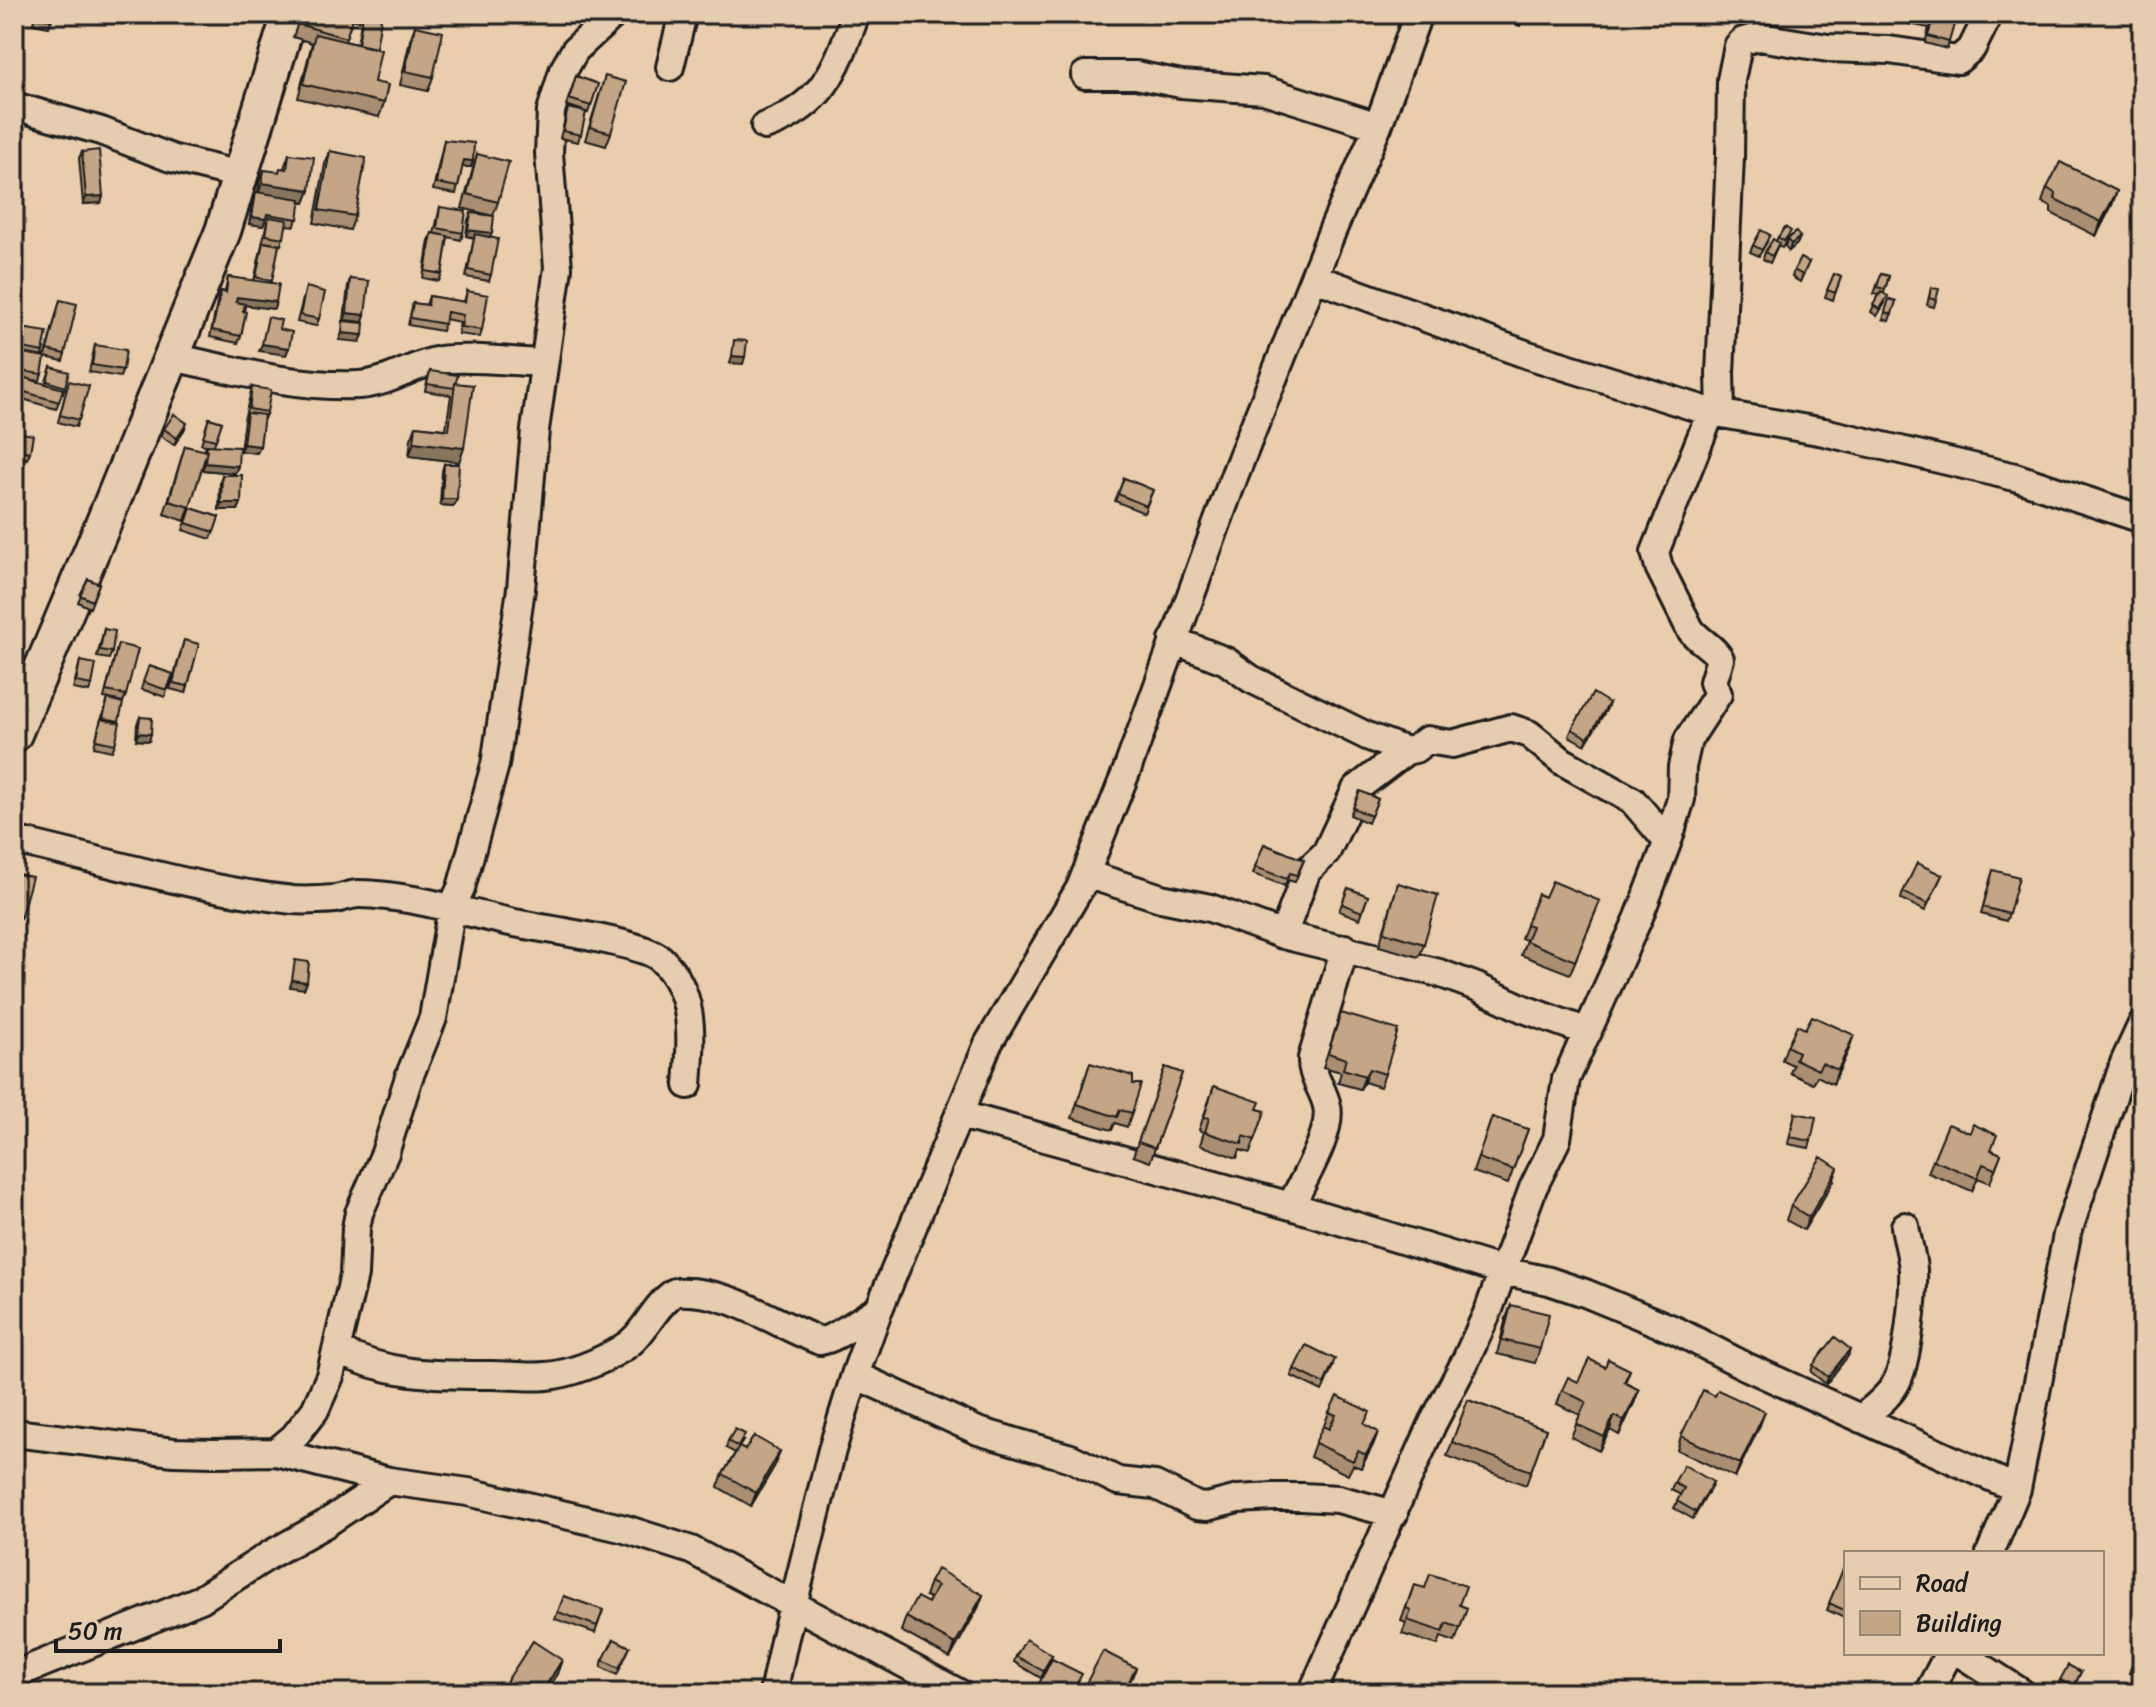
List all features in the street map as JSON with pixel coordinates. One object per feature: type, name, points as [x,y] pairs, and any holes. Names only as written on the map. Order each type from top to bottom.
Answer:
[{"type":"street","points":[[14,734],[24,680],[172,357],[223,231],[290,14]]},
{"type":"street","points":[[276,1452],[294,1437],[315,1410],[330,1376],[354,1275],[359,1213],[385,1153],[409,1077],[433,1018],[452,907],[461,888],[495,765],[524,562],[535,430],[558,268],[549,142],[551,111],[563,71],[575,50],[614,14]]},
{"type":"street","points":[[670,67],[683,14]]},
{"type":"street","points":[[765,126],[792,117],[816,95],[832,74],[856,14]]},
{"type":"street","points":[[773,1693],[832,1450],[879,1309],[988,1044],[1086,874],[1235,474],[1378,126],[1418,14]]},
{"type":"street","points":[[1312,1693],[1433,1423],[1489,1309],[1533,1188],[1557,1139],[1566,1079],[1639,917],[1667,841],[1681,799],[1682,767],[1688,740],[1718,694],[1713,682],[1720,659],[1690,629],[1659,567],[1655,552],[1716,413],[1730,157],[1731,80],[1735,52],[1743,41],[1747,14]]},
{"type":"street","points":[[1743,41],[1759,37],[1853,51],[1889,50],[1958,60],[1972,48],[1989,14]]},
{"type":"street","points":[[1085,75],[1136,75],[1181,84],[1264,90],[1378,126]]},
{"type":"street","points":[[14,106],[101,131],[171,158],[240,175]]},
{"type":"street","points":[[1315,278],[1528,355],[1716,413],[1810,429],[2015,477],[2142,519]]},
{"type":"street","points":[[172,357],[307,385],[360,385],[386,381],[442,359],[544,363]]},
{"type":"street","points":[[1173,640],[1226,661],[1251,679],[1367,736],[1406,751]]},
{"type":"street","points":[[1283,935],[1307,871],[1326,853],[1356,789],[1406,751],[1415,749],[1427,740],[1452,744],[1511,728],[1529,734],[1562,761],[1633,801],[1667,841]]},
{"type":"street","points":[[14,840],[195,882],[296,900],[335,899],[357,894],[452,907],[637,948],[659,958],[676,980],[686,1001],[692,1029],[688,1085]]},
{"type":"street","points":[[1086,874],[1161,898],[1217,910],[1283,935],[1439,973],[1588,1032]]},
{"type":"street","points":[[1291,1206],[1323,1137],[1328,1118],[1327,1106],[1311,1069],[1312,1058],[1345,948]]},
{"type":"street","points":[[1991,1551],[2017,1489],[2067,1235],[2124,1063],[2142,1024]]},
{"type":"street","points":[[961,1115],[1291,1206],[1465,1260],[1573,1289],[1677,1331],[1745,1366],[2017,1489]]},
{"type":"street","points":[[1861,1419],[1891,1390],[1902,1365],[1913,1270],[1905,1226]]},
{"type":"street","points":[[1465,1260],[1489,1309]]},
{"type":"street","points":[[337,1350],[359,1362],[380,1368],[442,1377],[547,1376],[582,1367],[619,1350],[631,1342],[657,1308],[675,1292],[724,1298],[820,1341],[830,1340],[879,1309]]},
{"type":"street","points":[[855,1375],[978,1431],[1071,1458],[1118,1481],[1155,1485],[1197,1506],[1207,1507],[1249,1498],[1302,1497],[1338,1499],[1394,1514]]},
{"type":"street","points":[[14,1433],[174,1452],[276,1452],[389,1481],[468,1492],[625,1529],[691,1550],[959,1693]]},
{"type":"street","points":[[14,1675],[201,1599],[389,1481]]},
{"type":"street","points":[[1928,1693],[1948,1655]]},
{"type":"street","points":[[1963,1655],[2022,1693]]},
{"type":"building","points":[[37,14],[53,14],[52,20],[36,17]]},
{"type":"building","points":[[301,14],[354,14],[346,38],[298,24]]},
{"type":"building","points":[[363,14],[381,18],[376,48],[358,44]]},
{"type":"building","points":[[1913,14],[1938,14],[1955,21],[1949,42],[1928,36],[1932,22],[1912,17]]},
{"type":"building","points":[[415,26],[443,32],[433,77],[405,71]]},
{"type":"building","points":[[315,34],[381,50],[374,82],[388,85],[384,103],[303,84]]},
{"type":"building","points":[[576,76],[598,84],[591,106],[569,99]]},
{"type":"building","points":[[605,76],[626,82],[611,133],[590,127]]},
{"type":"building","points":[[568,108],[586,112],[581,135],[563,131]]},
{"type":"building","points":[[444,140],[474,143],[473,161],[464,160],[458,187],[436,183]]},
{"type":"building","points":[[99,150],[103,196],[86,197],[82,152]]},
{"type":"building","points":[[330,151],[366,158],[355,216],[319,210]]},
{"type":"building","points":[[289,154],[314,157],[310,190],[262,183],[264,170],[279,172],[280,168],[287,169]]},
{"type":"building","points":[[477,154],[509,162],[498,202],[467,194]]},
{"type":"building","points":[[2060,162],[2117,191],[2101,222],[2055,199],[2056,194],[2047,188]]},
{"type":"building","points":[[256,192],[301,199],[298,219],[267,214],[266,219],[252,217]]},
{"type":"building","points":[[440,207],[466,211],[463,233],[437,228]]},
{"type":"building","points":[[471,213],[494,216],[492,233],[468,230]]},
{"type":"building","points":[[269,217],[287,220],[284,238],[266,235]]},
{"type":"building","points":[[1785,227],[1791,231],[1784,241],[1778,237]]},
{"type":"building","points":[[1761,230],[1770,235],[1762,250],[1753,245]]},
{"type":"building","points":[[1796,232],[1800,237],[1791,244],[1787,239]]},
{"type":"building","points":[[432,233],[448,236],[442,274],[425,271]]},
{"type":"building","points":[[475,234],[498,239],[491,275],[468,270]]},
{"type":"building","points":[[1773,239],[1779,243],[1772,256],[1765,252]]},
{"type":"building","points":[[263,242],[279,245],[272,281],[256,277]]},
{"type":"building","points":[[1800,258],[1809,262],[1803,275],[1794,270]]},
{"type":"building","points":[[1834,274],[1841,277],[1835,293],[1827,290]]},
{"type":"building","points":[[1881,274],[1889,276],[1885,289],[1877,287]]},
{"type":"building","points":[[228,277],[279,284],[276,302],[237,297],[236,302],[245,304],[243,311],[246,312],[241,336],[212,330],[221,291],[226,293]]},
{"type":"building","points":[[350,279],[369,281],[365,315],[347,313]]},
{"type":"building","points":[[306,287],[325,292],[319,319],[300,315]]},
{"type":"building","points":[[1931,288],[1939,289],[1936,300],[1929,298]]},
{"type":"building","points":[[467,291],[488,295],[482,330],[461,327],[463,315],[447,312],[445,324],[410,318],[413,303],[428,305],[429,296],[465,302]]},
{"type":"building","points":[[1881,292],[1888,296],[1880,309],[1873,305]]},
{"type":"building","points":[[1889,299],[1896,301],[1892,314],[1885,312]]},
{"type":"building","points":[[60,300],[77,304],[65,354],[47,350]]},
{"type":"building","points":[[268,317],[281,320],[279,329],[292,332],[289,348],[262,344]]},
{"type":"building","points":[[343,321],[364,323],[363,335],[342,333]]},
{"type":"building","points":[[21,328],[47,332],[43,352],[18,347]]},
{"type":"building","points":[[734,340],[747,341],[745,357],[732,356]]},
{"type":"building","points":[[95,345],[126,350],[123,370],[92,365]]},
{"type":"building","points":[[23,353],[45,357],[42,374],[20,371]]},
{"type":"building","points":[[51,367],[69,372],[65,387],[47,381]]},
{"type":"building","points":[[430,371],[458,375],[454,388],[427,384]]},
{"type":"building","points":[[22,377],[63,389],[59,402],[18,390]]},
{"type":"building","points":[[69,381],[89,386],[79,420],[60,415]]},
{"type":"building","points":[[455,383],[473,385],[464,448],[414,442],[416,426],[449,430]]},
{"type":"building","points":[[252,387],[271,390],[267,412],[249,409]]},
{"type":"building","points":[[247,413],[264,415],[260,446],[243,444]]},
{"type":"building","points":[[174,414],[187,423],[177,438],[164,429]]},
{"type":"building","points":[[209,418],[222,422],[216,440],[203,437]]},
{"type":"building","points":[[22,433],[33,435],[30,452],[19,450]]},
{"type":"building","points":[[207,445],[239,447],[238,466],[205,463]]},
{"type":"building","points":[[185,446],[207,451],[190,507],[169,501]]},
{"type":"building","points":[[14,456],[24,458],[22,468],[14,466]]},
{"type":"building","points":[[444,464],[459,464],[457,499],[442,499]]},
{"type":"building","points":[[222,475],[242,475],[241,503],[221,503]]},
{"type":"building","points":[[1124,478],[1153,490],[1146,506],[1118,494]]},
{"type":"building","points":[[191,508],[219,517],[214,532],[186,523]]},
{"type":"building","points":[[88,579],[99,584],[92,601],[80,595]]},
{"type":"building","points":[[104,629],[115,631],[112,652],[100,650]]},
{"type":"building","points":[[184,640],[199,644],[188,686],[173,683]]},
{"type":"building","points":[[118,644],[138,649],[126,695],[106,691]]},
{"type":"building","points":[[80,661],[96,664],[92,685],[76,682]]},
{"type":"building","points":[[149,666],[173,674],[167,690],[143,682]]},
{"type":"building","points":[[1593,693],[1609,703],[1588,738],[1572,729]]},
{"type":"building","points":[[108,699],[123,703],[119,721],[103,718]]},
{"type":"building","points":[[140,717],[152,718],[151,734],[138,733]]},
{"type":"building","points":[[101,719],[120,723],[115,744],[96,740]]},
{"type":"building","points":[[1360,791],[1378,799],[1371,816],[1353,808]]},
{"type":"building","points":[[1264,844],[1304,860],[1297,875],[1290,873],[1287,879],[1255,867]]},
{"type":"building","points":[[1917,863],[1942,875],[1928,904],[1903,892]]},
{"type":"building","points":[[1993,870],[2019,877],[2009,914],[1983,907]]},
{"type":"building","points":[[14,873],[32,877],[21,916],[14,915]]},
{"type":"building","points":[[1552,881],[1600,901],[1575,961],[1526,941],[1532,926],[1526,924],[1538,894],[1545,897]]},
{"type":"building","points":[[1398,883],[1438,895],[1424,944],[1384,932]]},
{"type":"building","points":[[1348,888],[1368,896],[1362,912],[1342,904]]},
{"type":"building","points":[[295,960],[309,962],[307,982],[292,980]]},
{"type":"building","points":[[1341,1013],[1398,1030],[1385,1074],[1369,1069],[1365,1076],[1343,1069],[1346,1059],[1328,1053]]},
{"type":"building","points":[[1812,1016],[1854,1035],[1838,1070],[1822,1063],[1818,1070],[1795,1059],[1798,1052],[1787,1046],[1797,1025],[1805,1029]]},
{"type":"building","points":[[1090,1063],[1133,1076],[1133,1084],[1141,1084],[1132,1113],[1120,1110],[1117,1117],[1077,1104]]},
{"type":"building","points":[[1165,1067],[1182,1073],[1155,1148],[1138,1142]]},
{"type":"building","points":[[1214,1086],[1260,1102],[1257,1109],[1265,1111],[1255,1140],[1244,1136],[1242,1144],[1205,1132],[1209,1118],[1204,1117]]},
{"type":"building","points":[[1795,1113],[1816,1117],[1811,1141],[1790,1137]]},
{"type":"building","points":[[1492,1117],[1528,1129],[1513,1170],[1478,1158]]},
{"type":"building","points":[[1948,1124],[1970,1133],[1973,1124],[1997,1135],[1991,1150],[2001,1154],[1995,1169],[1983,1164],[1977,1178],[1933,1160]]},
{"type":"building","points":[[1821,1157],[1838,1168],[1809,1217],[1791,1206]]},
{"type":"building","points":[[1511,1305],[1549,1314],[1540,1349],[1502,1340]]},
{"type":"building","points":[[1835,1337],[1850,1349],[1828,1377],[1813,1365]]},
{"type":"building","points":[[1306,1345],[1335,1359],[1324,1384],[1294,1369]]},
{"type":"building","points":[[1589,1359],[1605,1367],[1608,1359],[1630,1370],[1624,1382],[1639,1390],[1624,1421],[1614,1416],[1604,1437],[1576,1424],[1586,1402],[1562,1390],[1568,1377],[1578,1382]]},
{"type":"building","points":[[1703,1390],[1715,1396],[1718,1390],[1765,1412],[1740,1464],[1681,1436]]},
{"type":"building","points":[[1337,1396],[1370,1412],[1364,1424],[1378,1432],[1366,1455],[1358,1451],[1353,1461],[1315,1443],[1323,1426],[1329,1429],[1336,1415],[1329,1412]]},
{"type":"building","points":[[1468,1400],[1546,1429],[1531,1471],[1452,1442]]},
{"type":"building","points":[[735,1429],[745,1434],[738,1447],[728,1441]]},
{"type":"building","points":[[754,1436],[780,1451],[756,1493],[723,1474],[739,1447],[745,1450]]},
{"type":"building","points":[[1684,1465],[1713,1482],[1696,1512],[1677,1501],[1684,1488],[1674,1483]]},
{"type":"building","points":[[1844,1567],[1844,1610],[1829,1603]]},
{"type":"building","points":[[937,1569],[983,1595],[955,1644],[906,1617],[917,1597],[928,1603],[937,1586],[930,1582]]},
{"type":"building","points":[[1430,1574],[1466,1586],[1459,1605],[1467,1608],[1460,1628],[1446,1623],[1443,1632],[1407,1620],[1411,1610],[1406,1608],[1414,1585],[1425,1588]]},
{"type":"building","points":[[564,1596],[603,1610],[597,1626],[558,1612]]},
{"type":"building","points":[[614,1639],[630,1647],[619,1668],[603,1660]]},
{"type":"building","points":[[1026,1639],[1052,1655],[1043,1671],[1016,1656]]},
{"type":"building","points":[[2142,1639],[2142,1662],[2134,1659]]},
{"type":"building","points":[[533,1641],[562,1660],[547,1684],[552,1687],[548,1693],[499,1693]]},
{"type":"building","points":[[1103,1651],[1136,1668],[1123,1693],[1081,1693]]},
{"type":"building","points":[[1052,1659],[1082,1674],[1072,1693],[1034,1693]]},
{"type":"building","points":[[2068,1665],[2081,1672],[2074,1686],[2060,1680]]}]
